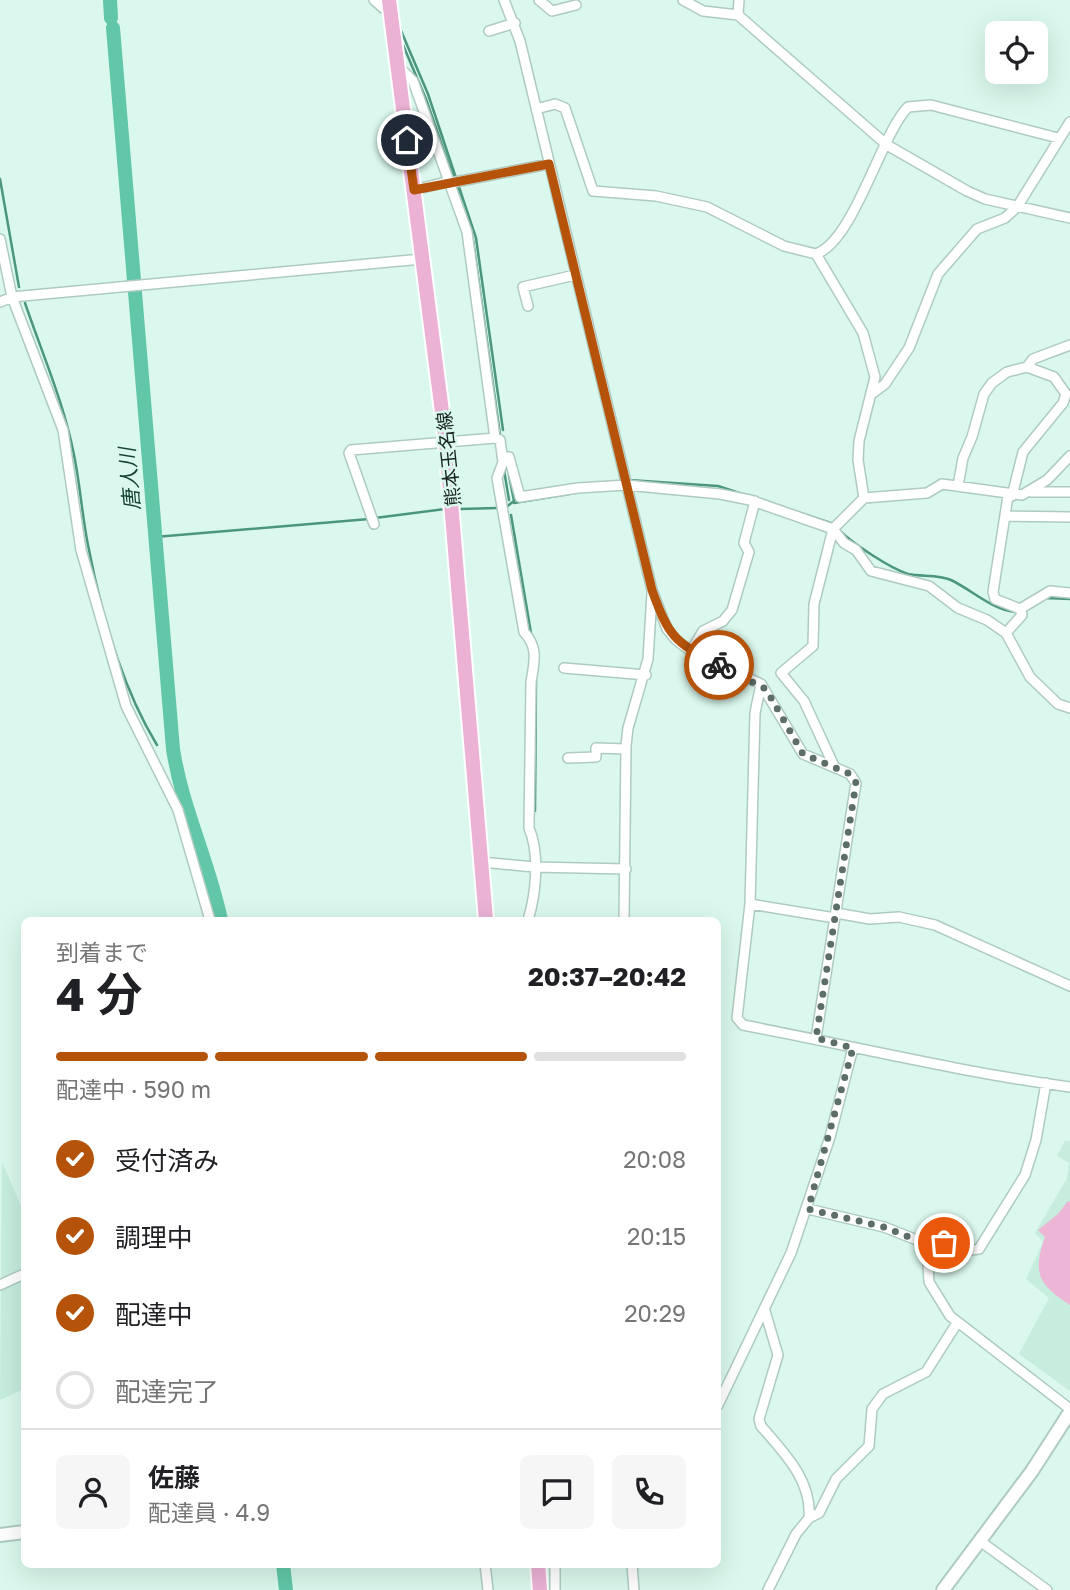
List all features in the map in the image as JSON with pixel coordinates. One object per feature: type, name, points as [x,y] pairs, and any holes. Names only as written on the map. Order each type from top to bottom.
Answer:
[{"type":"main road","name":"熊本玉名線","points":[[390,4],[446,443],[486,917]]},
{"type":"main road","points":[[943,1590],[1032,1471],[1070,1410]]},
{"type":"main road","points":[[0,1535],[21,1532]]},
{"type":"main road","points":[[538,1568],[540,1590]]},
{"type":"street","points":[[374,0],[383,8],[390,4]]},
{"type":"street","points":[[504,0],[514,23],[536,109],[626,485],[648,562],[652,590],[646,675],[628,728],[626,749],[624,917]]},
{"type":"street","points":[[539,0],[552,11],[576,5]]},
{"type":"street","points":[[683,0],[703,11],[738,15],[887,145],[967,191],[1017,207],[1070,218]]},
{"type":"street","points":[[738,15],[739,0]]},
{"type":"street","points":[[489,31],[514,23]]},
{"type":"street","points":[[397,65],[413,81],[453,181],[467,232],[495,438]]},
{"type":"street","points":[[536,109],[555,104],[565,108],[593,191],[656,196],[708,207],[783,246],[816,254],[863,332],[875,377],[859,441],[858,460],[864,498]]},
{"type":"street","points":[[816,254],[834,239],[858,204],[904,111],[915,104],[931,105],[1058,138]]},
{"type":"street","points":[[873,393],[885,384],[909,348],[938,274],[977,229],[1005,218],[1017,207],[1070,122]]},
{"type":"street","points":[[414,190],[549,164]]},
{"type":"street","points":[[0,239],[12,296],[62,430],[81,550],[126,706],[178,810],[209,917]]},
{"type":"street","points":[[0,302],[12,296],[422,259]]},
{"type":"street","points":[[528,306],[523,287],[575,275]]},
{"type":"street","points":[[1027,367],[1033,359],[1070,345]]},
{"type":"street","points":[[958,486],[962,458],[972,438],[984,394],[1007,372],[1027,367],[1054,377],[1066,394],[1063,402],[1023,452],[1005,516],[993,592],[995,599],[1021,611]]},
{"type":"street","points":[[374,520],[349,453],[351,450],[495,438],[500,440],[502,457],[497,478],[500,507],[507,522],[524,632],[533,640],[537,668],[531,682],[529,828],[533,839],[534,867],[528,917]]},
{"type":"street","points":[[1029,492],[1047,480],[1070,456]]},
{"type":"street","points":[[502,457],[509,457],[520,497],[578,488],[626,485],[720,494],[755,501],[833,529],[844,543],[856,550],[871,571],[929,586],[958,608],[987,620],[1006,633],[1030,677],[1058,704],[1070,708]]},
{"type":"street","points":[[834,766],[803,701],[780,673],[813,646],[814,604],[833,529],[864,498],[927,493],[942,484],[1010,496],[1029,492],[1070,492]]},
{"type":"street","points":[[691,651],[703,631],[723,621],[732,610],[749,552],[744,543],[755,501]]},
{"type":"street","points":[[1005,516],[1070,517]]},
{"type":"street","points":[[652,590],[667,629],[691,651],[761,684],[772,699],[797,748],[818,763],[834,766],[850,774],[856,783],[816,1038]]},
{"type":"street","points":[[1006,633],[1021,611],[1051,591],[1070,593]]},
{"type":"street","points":[[564,668],[646,675]]},
{"type":"street","points":[[761,684],[755,713],[750,904],[737,1018],[743,1025],[816,1038],[853,1048],[1070,1087]]},
{"type":"street","points":[[568,758],[596,757],[596,748],[626,749]]},
{"type":"street","points":[[482,862],[534,867],[626,869]]},
{"type":"street","points":[[750,904],[870,919],[899,917],[935,925],[1070,986]]},
{"type":"street","points":[[721,1399],[765,1311],[808,1209],[853,1048]]},
{"type":"street","points":[[808,1209],[884,1227],[927,1244],[934,1241],[973,1251],[984,1245],[1025,1175],[1036,1140],[1046,1083]]},
{"type":"street","points":[[927,1244],[929,1282],[957,1323],[1070,1410]]},
{"type":"street","points":[[0,1285],[21,1275]]},
{"type":"street","points":[[765,1311],[778,1355],[759,1419],[761,1426],[798,1474],[810,1501],[809,1518]]},
{"type":"street","points":[[768,1590],[796,1534],[809,1518],[819,1513],[836,1479],[869,1447],[871,1412],[877,1402],[883,1394],[926,1372],[957,1323]]},
{"type":"street","points":[[980,1541],[1047,1590]]},
{"type":"street","points":[[485,1568],[488,1590]]},
{"type":"street","points":[[555,1568],[555,1590]]},
{"type":"street","points":[[632,1568],[634,1590]]},
{"type":"shaded area","points":[[1065,1141],[1070,1141],[1070,1391],[1019,1354],[1049,1298],[1026,1279],[1043,1242],[1035,1233],[1067,1178],[1069,1163],[1057,1156]]},
{"type":"shaded area","points":[[2,1162],[21,1206],[21,1390],[0,1400]]},
{"type":"shaded area","points":[[1068,1201],[1070,1305],[1051,1291],[1041,1277],[1039,1260],[1045,1237],[1038,1230],[1058,1214]]},
{"type":"waterway","name":"唐人川","points":[[110,0],[111,18]]},
{"type":"waterway","points":[[399,26],[428,94],[476,238],[503,430]]},
{"type":"waterway","name":"唐人川","points":[[113,28],[173,749],[177,771],[220,917]]},
{"type":"waterway","points":[[403,45],[426,99],[454,180]]},
{"type":"waterway","points":[[0,179],[19,287]]},
{"type":"waterway","points":[[456,186],[473,240],[500,435]]},
{"type":"waterway","points":[[25,303],[70,436],[88,545],[106,623],[133,698],[157,745]]},
{"type":"waterway","points":[[504,470],[509,500]]},
{"type":"waterway","points":[[505,508],[514,501],[509,475]]},
{"type":"waterway","points":[[629,480],[718,486],[831,523]]},
{"type":"waterway","points":[[514,503],[569,494]]},
{"type":"waterway","points":[[460,509],[498,508]]},
{"type":"waterway","points":[[375,518],[445,509]]},
{"type":"waterway","points":[[511,515],[531,633]]},
{"type":"waterway","points":[[155,537],[369,519]]},
{"type":"waterway","points":[[839,530],[862,548],[900,571],[946,578],[990,603],[1015,612]]},
{"type":"waterway","points":[[1025,610],[1046,598],[1070,599]]},
{"type":"waterway","points":[[535,811],[536,681]]},
{"type":"waterway","name":"唐人川","points":[[283,1568],[286,1590]]},
{"type":"way so far","points":[[719,665],[761,684],[772,699],[797,748],[818,763],[834,766],[850,774],[856,783],[816,1038],[853,1048],[808,1209],[884,1227],[927,1244],[934,1241],[944,1243]]},
{"type":"route","points":[[407,140],[414,190],[549,164],[626,485],[648,562],[652,590],[667,629],[676,640],[719,665]]}]
